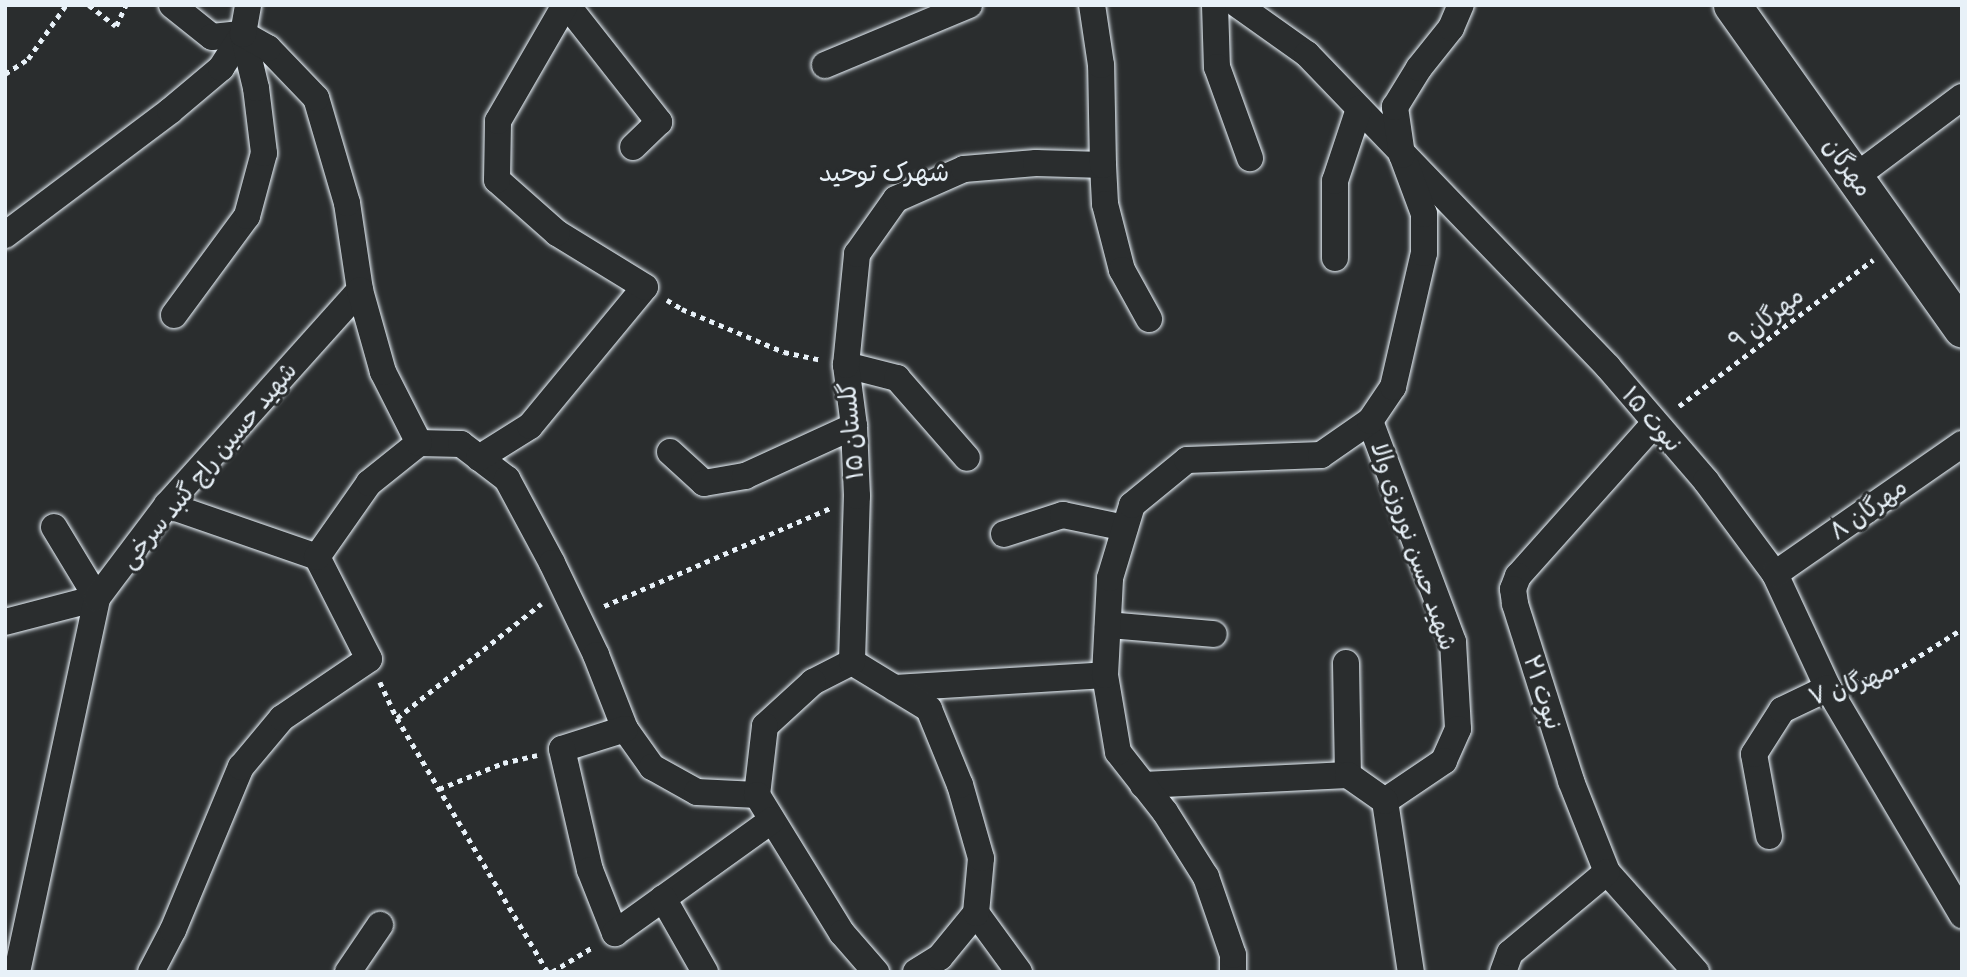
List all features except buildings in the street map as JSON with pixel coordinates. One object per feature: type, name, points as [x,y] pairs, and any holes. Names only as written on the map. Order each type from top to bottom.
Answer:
[{"type":"street","points":[[172,5],[212,37],[243,34],[268,48],[316,98],[347,203],[360,290],[383,372],[419,443]]},
{"type":"street","points":[[174,315],[247,216],[264,153],[256,88],[243,34],[248,5]]},
{"type":"street","points":[[479,458],[530,426],[645,287],[557,233],[497,180],[498,121],[566,5],[659,122],[633,147]]},
{"type":"street","points":[[825,65],[969,5]]},
{"type":"street","points":[[1091,5],[1101,65],[1105,204],[1122,270],[1149,319]]},
{"type":"street","points":[[1215,5],[1217,67],[1250,158]]},
{"type":"street","name":"نبوت ۱۵","points":[[1238,5],[1307,54],[1608,367],[1654,424],[1706,481],[1775,574],[1828,688],[1962,915]]},
{"type":"street","points":[[1233,972],[1233,955],[1206,877],[1165,812],[1118,752],[1105,674],[1110,578],[1132,505],[1187,460],[1321,454],[1370,421],[1393,387],[1424,253],[1424,214],[1402,155],[1395,107],[1419,68],[1451,28],[1461,5]]},
{"type":"street","name":"مهرگان","points":[[1732,5],[1962,329]]},
{"type":"street","points":[[5,235],[170,111],[220,68],[243,34]]},
{"type":"street","points":[[1855,177],[1962,97]]},
{"type":"street","points":[[1335,258],[1335,181],[1359,109]]},
{"type":"street","name":"گلستان ۱۵","points":[[852,662],[857,496],[854,426],[845,365],[857,254],[896,198],[964,169],[1036,163],[1102,165]]},
{"type":"street","name":"شهید حسین راج گنبد سرخی","points":[[17,972],[97,598],[167,505],[360,290]]},
{"type":"street","points":[[845,365],[897,378],[967,458]]},
{"type":"street","name":"شهید حسن نوروزی والا","points":[[1370,421],[1452,642],[1458,729],[1444,761],[1385,801]]},
{"type":"street","name":"نبوت ۲۱","points":[[1654,424],[1518,576],[1513,589],[1515,604],[1571,781],[1607,872],[1696,972]]},
{"type":"street","points":[[670,452],[704,483],[746,476],[854,426]]},
{"type":"street","points":[[317,557],[369,483],[419,443],[461,444],[507,479],[578,617],[625,729],[652,767],[697,792],[757,795]]},
{"type":"street","name":"مهرگان ۸","points":[[1775,574],[1962,444]]},
{"type":"street","points":[[150,972],[173,930],[241,767],[282,718],[369,659],[317,557],[167,505]]},
{"type":"street","points":[[1004,534],[1063,514],[1125,528]]},
{"type":"street","points":[[5,622],[97,598],[54,527]]},
{"type":"street","points":[[1108,625],[1214,634]]},
{"type":"street","points":[[876,972],[842,933],[757,795],[765,726],[813,682],[852,662],[929,709],[960,785],[981,858],[976,913],[940,957],[916,972]]},
{"type":"street","points":[[1346,663],[1348,775]]},
{"type":"street","points":[[895,688],[1105,674]]},
{"type":"street","name":"مهرگان ۷","points":[[1769,836],[1754,754],[1782,710],[1828,688]]},
{"type":"street","points":[[625,729],[562,749],[590,870],[615,933],[772,820]]},
{"type":"street","points":[[1143,785],[1348,775],[1385,801],[1411,972]]},
{"type":"street","points":[[1503,972],[1510,953],[1607,872]]},
{"type":"street","points":[[663,898],[705,972]]},
{"type":"street","points":[[976,913],[1018,972]]},
{"type":"street","points":[[348,972],[380,925]]},
{"type":"path","points":[[5,74],[27,59],[66,5]]},
{"type":"path","points":[[89,5],[116,26],[126,5]]},
{"type":"path","name":"مهرگان ۹","points":[[1654,424],[1899,240]]},
{"type":"path","points":[[645,287],[682,309],[784,352],[845,365]]},
{"type":"path","points":[[578,617],[857,496]]},
{"type":"path","points":[[397,718],[563,586]]},
{"type":"path","name":"مهرگان ۷","points":[[1828,688],[1894,672],[1962,629]]},
{"type":"path","points":[[369,659],[397,718],[550,972],[615,933]]},
{"type":"path","points":[[439,789],[503,763],[562,749]]},
{"type":"district","name":"شهرک توحید","points":[[884,172]]}]
